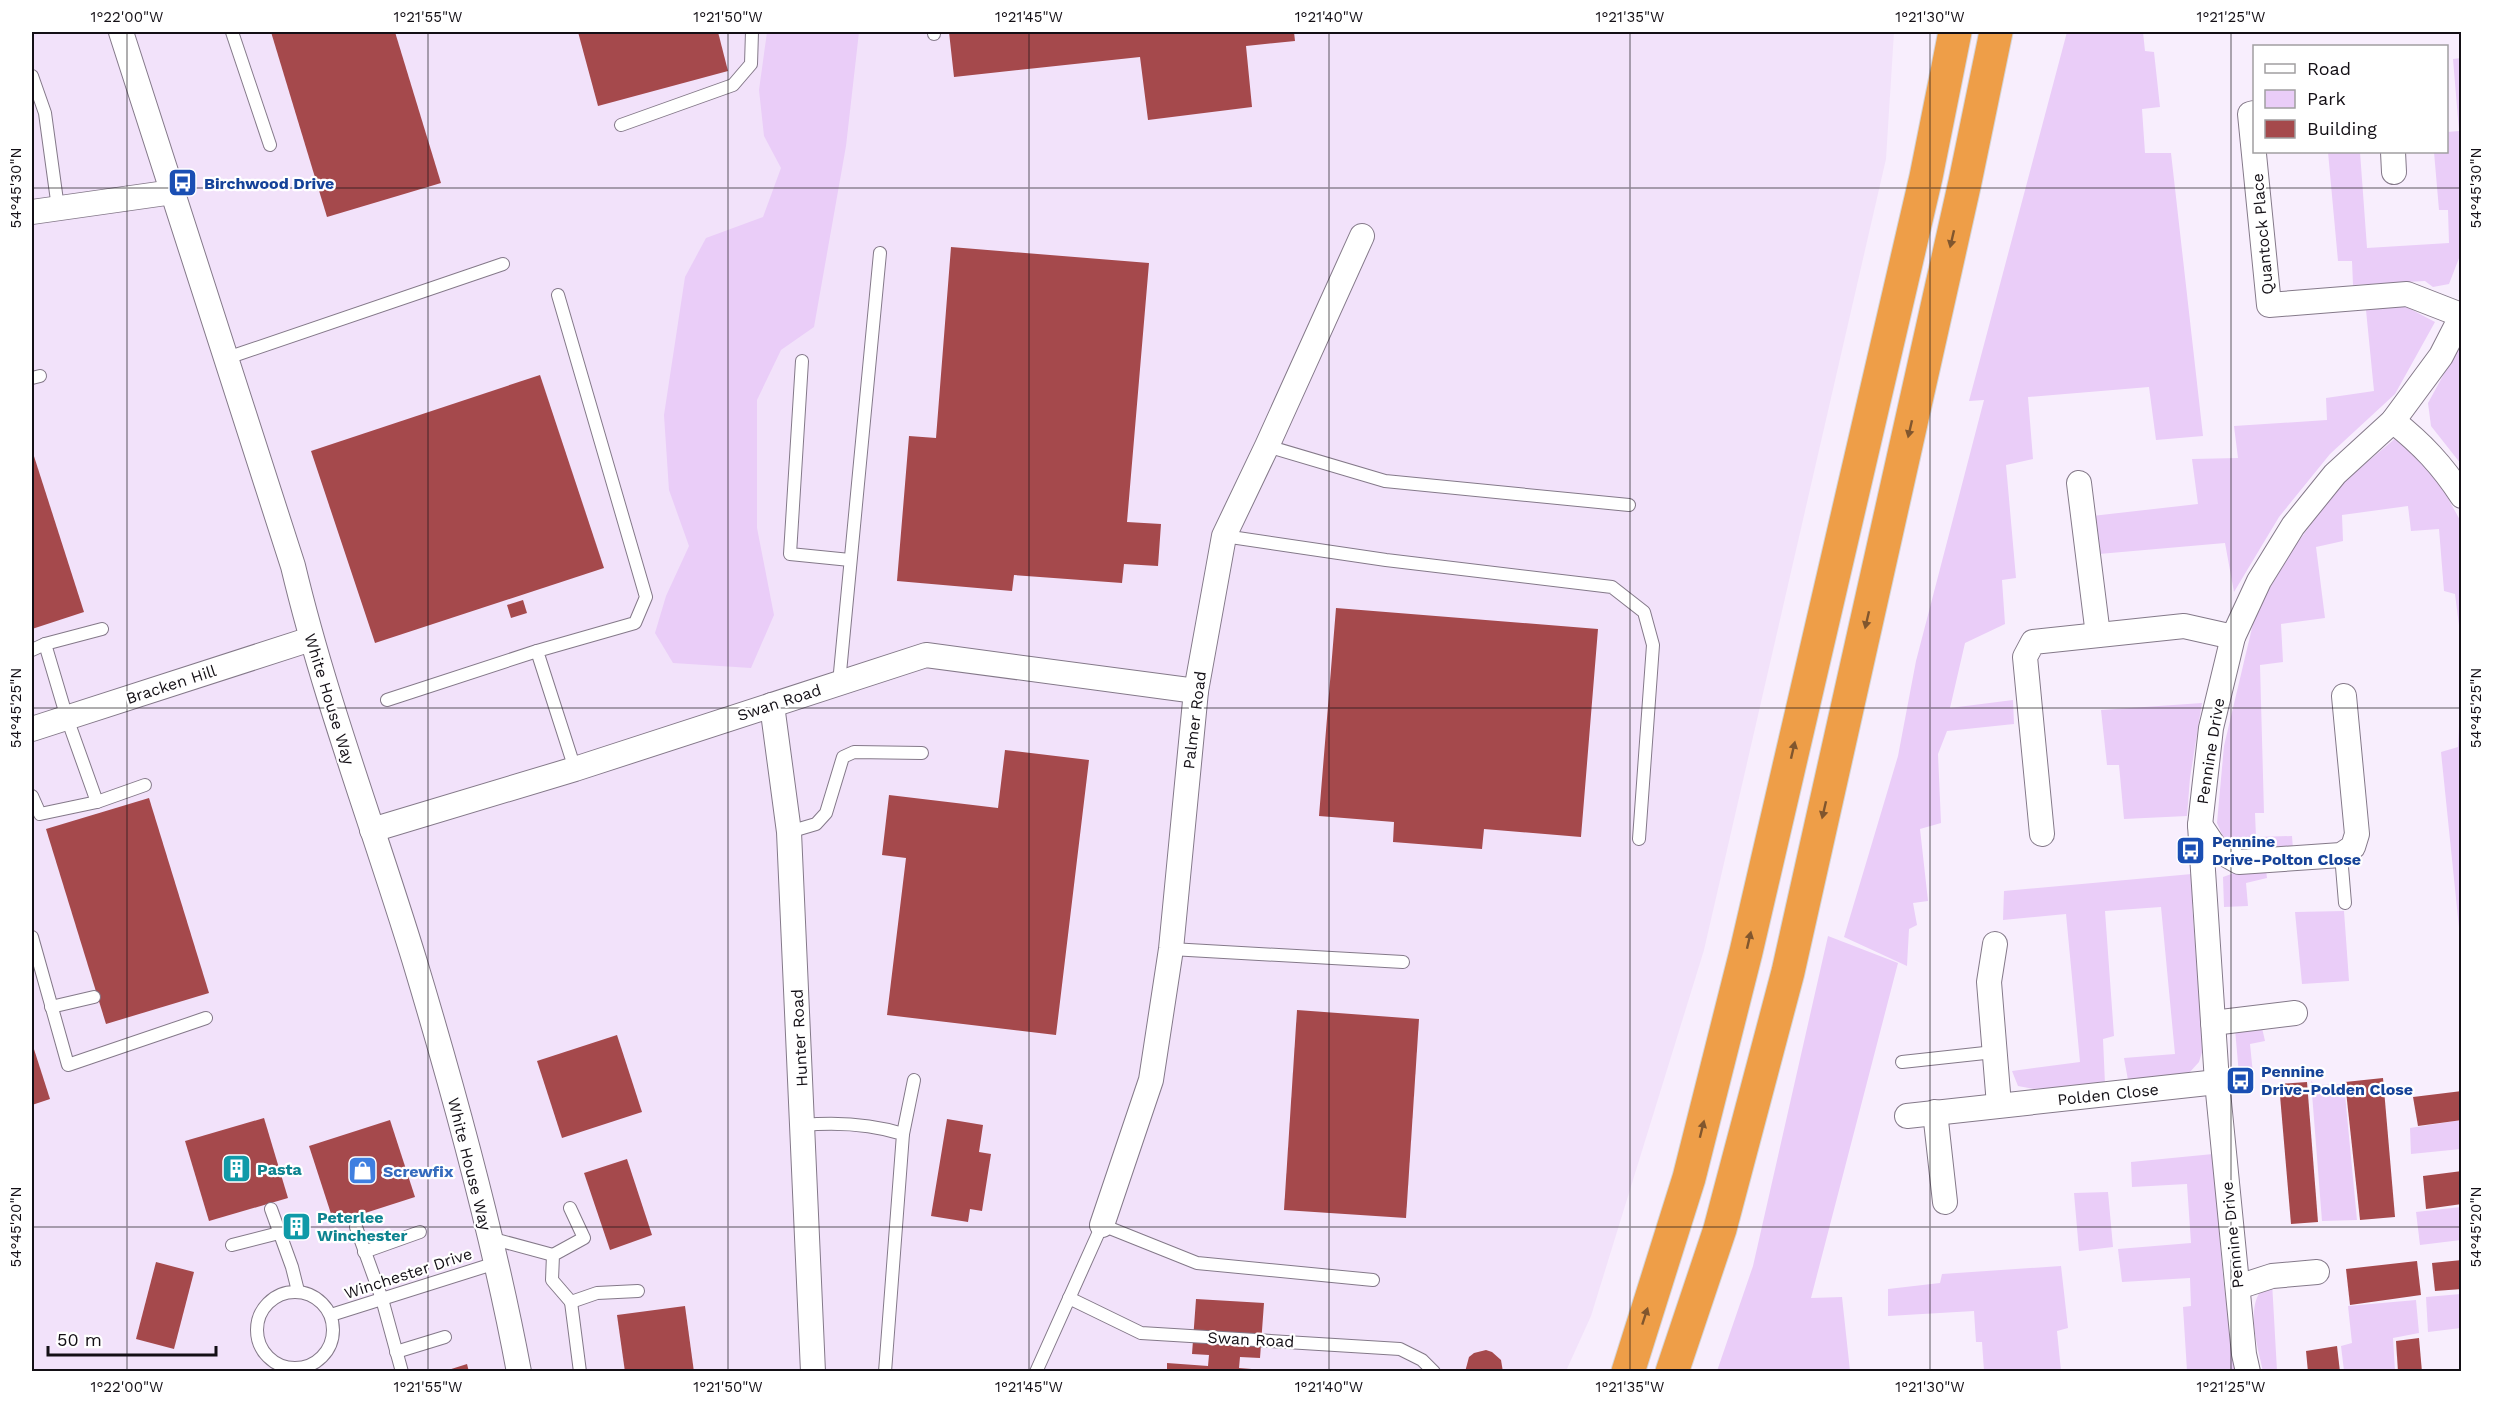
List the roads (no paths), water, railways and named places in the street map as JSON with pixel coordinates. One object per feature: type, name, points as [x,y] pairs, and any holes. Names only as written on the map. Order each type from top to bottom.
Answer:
[{"type":"highway","points":[[1926,177],[1939,32]]},
{"type":"highway","points":[[1628,1371],[1689,1178],[1746,952],[1926,177],[1955,32]]},
{"type":"highway","points":[[1672,1371],[1720,1229],[1788,972],[1965,182],[1996,32]]},
{"type":"highway","points":[[1965,182],[2017,32]]},
{"type":"street","name":"White House Way","points":[[121,32],[293,566],[311,639],[414,958],[456,1104],[496,1263],[519,1371]]},
{"type":"street","name":"Quantock Place","points":[[2253,113],[2250,114],[2253,144]]},
{"type":"street","name":"Quantock Place","points":[[2254,153],[2269,305],[2407,294],[2461,315]]},
{"type":"street","points":[[32,212],[173,192]]},
{"type":"street","name":"Palmer Road","points":[[1102,1225],[1151,1080],[1171,949],[1196,691],[1224,536],[1362,236]]},
{"type":"street","name":"Pennine Drive","points":[[2248,1371],[2217,1082],[2200,825],[2211,728],[2233,637],[2259,581],[2293,526],[2335,474],[2393,421],[2441,356],[2461,315]]},
{"type":"street","points":[[2393,421],[2423,445],[2462,496]]},
{"type":"street","points":[[2079,483],[2098,635]]},
{"type":"street","points":[[2042,834],[2025,657],[2033,642],[2184,626],[2233,637]]},
{"type":"street","name":"Bracken Hill","points":[[32,729],[311,639]]},
{"type":"street","name":"Swan Road","points":[[372,830],[575,769],[926,655],[1196,691]]},
{"type":"street","points":[[2200,825],[2216,849],[2239,862],[2341,855],[2353,847],[2357,834],[2344,696]]},
{"type":"street","name":"Hunter Road","points":[[772,705],[789,832],[813,1371]]},
{"type":"street","points":[[1995,944],[1989,982],[1999,1105]]},
{"type":"street","points":[[2213,1023],[2295,1013]]},
{"type":"street","name":"Polden Close","points":[[1907,1116],[2217,1082]]},
{"type":"street","points":[[1935,1112],[1945,1202]]},
{"type":"street","points":[[2238,1287],[2272,1276],[2317,1272]]},
{"type":"lane","points":[[231,32],[270,145]]},
{"type":"lane","points":[[621,124],[733,84],[751,64],[752,32]]},
{"type":"lane","points":[[32,76],[45,112],[58,208]]},
{"type":"lane","points":[[838,683],[880,253]]},
{"type":"lane","points":[[227,358],[503,264]]},
{"type":"lane","points":[[387,700],[537,651],[635,623],[646,597],[558,295]]},
{"type":"lane","points":[[802,361],[790,554],[850,560]]},
{"type":"lane","points":[[1267,446],[1385,481],[1629,505]]},
{"type":"lane","points":[[1224,536],[1386,560],[1612,587],[1644,612],[1653,645],[1639,840]]},
{"type":"lane","points":[[32,650],[45,644],[102,629]]},
{"type":"lane","points":[[45,644],[67,718],[97,802]]},
{"type":"lane","points":[[537,651],[575,769]]},
{"type":"lane","points":[[789,832],[816,824],[826,813],[843,757],[854,752],[922,753]]},
{"type":"lane","points":[[32,796],[40,814],[97,802],[145,785]]},
{"type":"lane","points":[[2341,855],[2345,903]]},
{"type":"lane","points":[[32,937],[68,1065],[206,1018]]},
{"type":"lane","points":[[1171,949],[1404,962]]},
{"type":"lane","points":[[51,1008],[94,997]]},
{"type":"lane","points":[[1902,1062],[1994,1052]]},
{"type":"lane","points":[[885,1371],[903,1134],[914,1080]]},
{"type":"lane","points":[[803,1125],[863,1126],[903,1134]]},
{"type":"lane","points":[[489,1238],[552,1255],[584,1238],[570,1208]]},
{"type":"lane","points":[[271,1209],[292,1267],[298,1292]]},
{"type":"lane","points":[[1036,1371],[1102,1225],[1197,1263],[1372,1280]]},
{"type":"lane","points":[[356,1227],[382,1299],[402,1371]]},
{"type":"lane","points":[[364,1252],[420,1232]]},
{"type":"lane","points":[[232,1245],[279,1233]]},
{"type":"lane","points":[[552,1255],[552,1280],[571,1302],[580,1371]]},
{"type":"lane","name":"Winchester Drive","points":[[331,1315],[496,1263]]},
{"type":"lane","points":[[571,1302],[597,1293],[638,1291]]},
{"type":"lane","name":"Winchester Drive","points":[[298,1292],[313,1295],[324,1303],[331,1315],[334,1336],[321,1365],[277,1368],[259,1344],[256,1331],[258,1319],[264,1307],[278,1295],[298,1292]]},
{"type":"lane","name":"Swan Road","points":[[1069,1298],[1141,1333],[1400,1349],[1422,1360],[1434,1371]]},
{"type":"lane","points":[[396,1352],[445,1337]]},
{"type":"place","name":"Birchwood Drive","points":[[183,183]]},
{"type":"place","name":"Pennine Drive-Polton Close","points":[[2191,850]]},
{"type":"place","name":"Pennine Drive-Polden Close","points":[[2240,1080]]},
{"type":"place","name":"Pasta","points":[[236,1169]]},
{"type":"place","name":"Screwfix","points":[[362,1171]]},
{"type":"place","name":"Peterlee Winchester","points":[[296,1226]]}]
